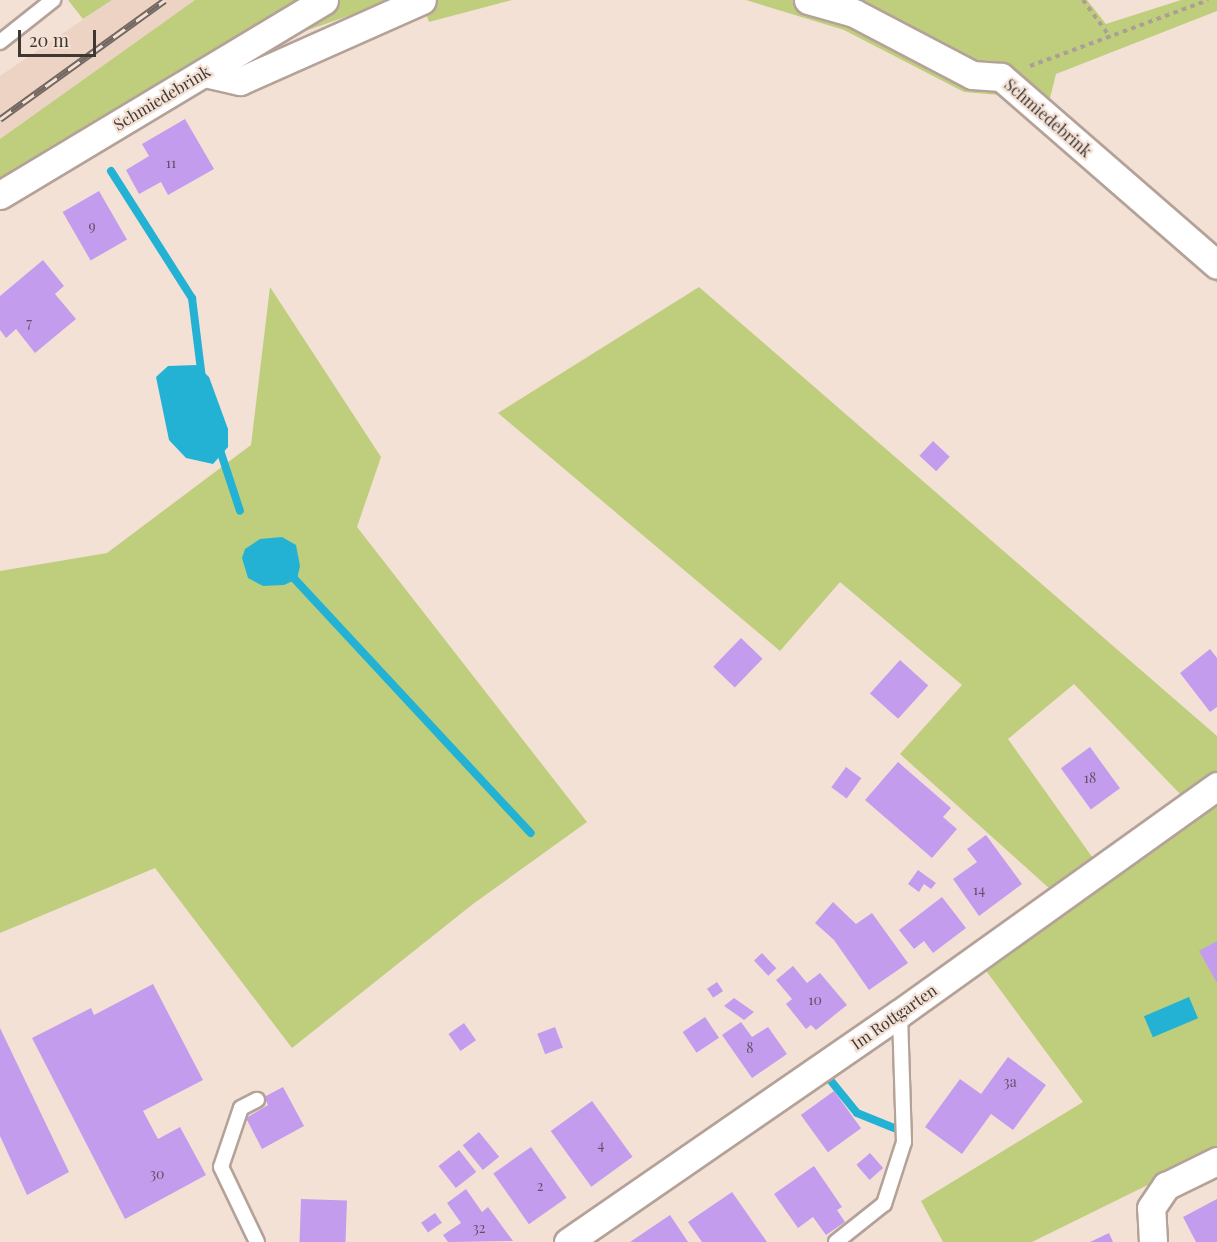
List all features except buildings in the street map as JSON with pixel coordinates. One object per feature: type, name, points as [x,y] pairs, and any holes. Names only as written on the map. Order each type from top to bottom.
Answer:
[{"type":"street","name":"Schmiedebrink","points":[[0,195],[324,0]]},
{"type":"street","points":[[205,73],[240,81],[422,0]]},
{"type":"street","name":"Schmiedebrink","points":[[808,0],[854,13],[972,75],[1001,77],[1217,265]]},
{"type":"street","name":"Im Rottgarten","points":[[568,1242],[900,1013],[1217,786]]},
{"type":"street","points":[[1153,1242],[1151,1208],[1166,1186],[1217,1161]]},
{"type":"lane","points":[[0,42],[53,0]]},
{"type":"lane","points":[[836,1242],[884,1204],[904,1142],[900,1013]]},
{"type":"lane","points":[[257,1100],[241,1108],[221,1167],[257,1242]]},
{"type":"path","points":[[1083,0],[1110,37]]},
{"type":"path","points":[[1001,77],[1208,0]]},
{"type":"shaded area","points":[[112,0],[195,0],[0,139],[0,76]]},
{"type":"green space","points":[[68,0],[112,0],[83,19]]},
{"type":"green space","points":[[195,0],[394,0],[207,65],[0,182],[0,139]]},
{"type":"green space","points":[[421,0],[512,0],[429,22]]},
{"type":"green space","points":[[746,0],[1087,0],[1106,24],[1181,0],[1217,0],[1217,11],[1056,74],[1048,106],[1217,253],[1217,283],[1000,95],[964,92],[844,30]]},
{"type":"green space","points":[[270,287],[381,457],[357,527],[587,822],[473,904],[292,1048],[155,868],[0,933],[0,571],[107,553],[251,445]]},
{"type":"green space","points":[[699,287],[1217,736],[1217,1172],[1166,1176],[1032,1242],[943,1242],[921,1201],[1083,1102],[984,968],[1070,907],[900,754],[962,685],[840,582],[780,651],[498,413]],"holes":[[[1074,684],[1182,796],[1095,861],[1008,739]]]},
{"type":"water","points":[[196,365],[209,377],[228,429],[228,447],[213,464],[186,458],[169,440],[156,377],[168,366]]},
{"type":"water","points":[[282,537],[296,545],[300,566],[297,579],[284,585],[263,586],[248,578],[242,558],[245,549],[260,539]]},
{"type":"water","points":[[1189,997],[1198,1018],[1153,1037],[1144,1016]]},
{"type":"waterway","points":[[111,171],[192,298],[202,378]]},
{"type":"waterway","points":[[219,447],[240,511]]},
{"type":"waterway","points":[[289,573],[531,833]]},
{"type":"waterway","points":[[831,1081],[857,1113],[894,1128]]},
{"type":"railway","points":[[0,119],[165,0]]}]
